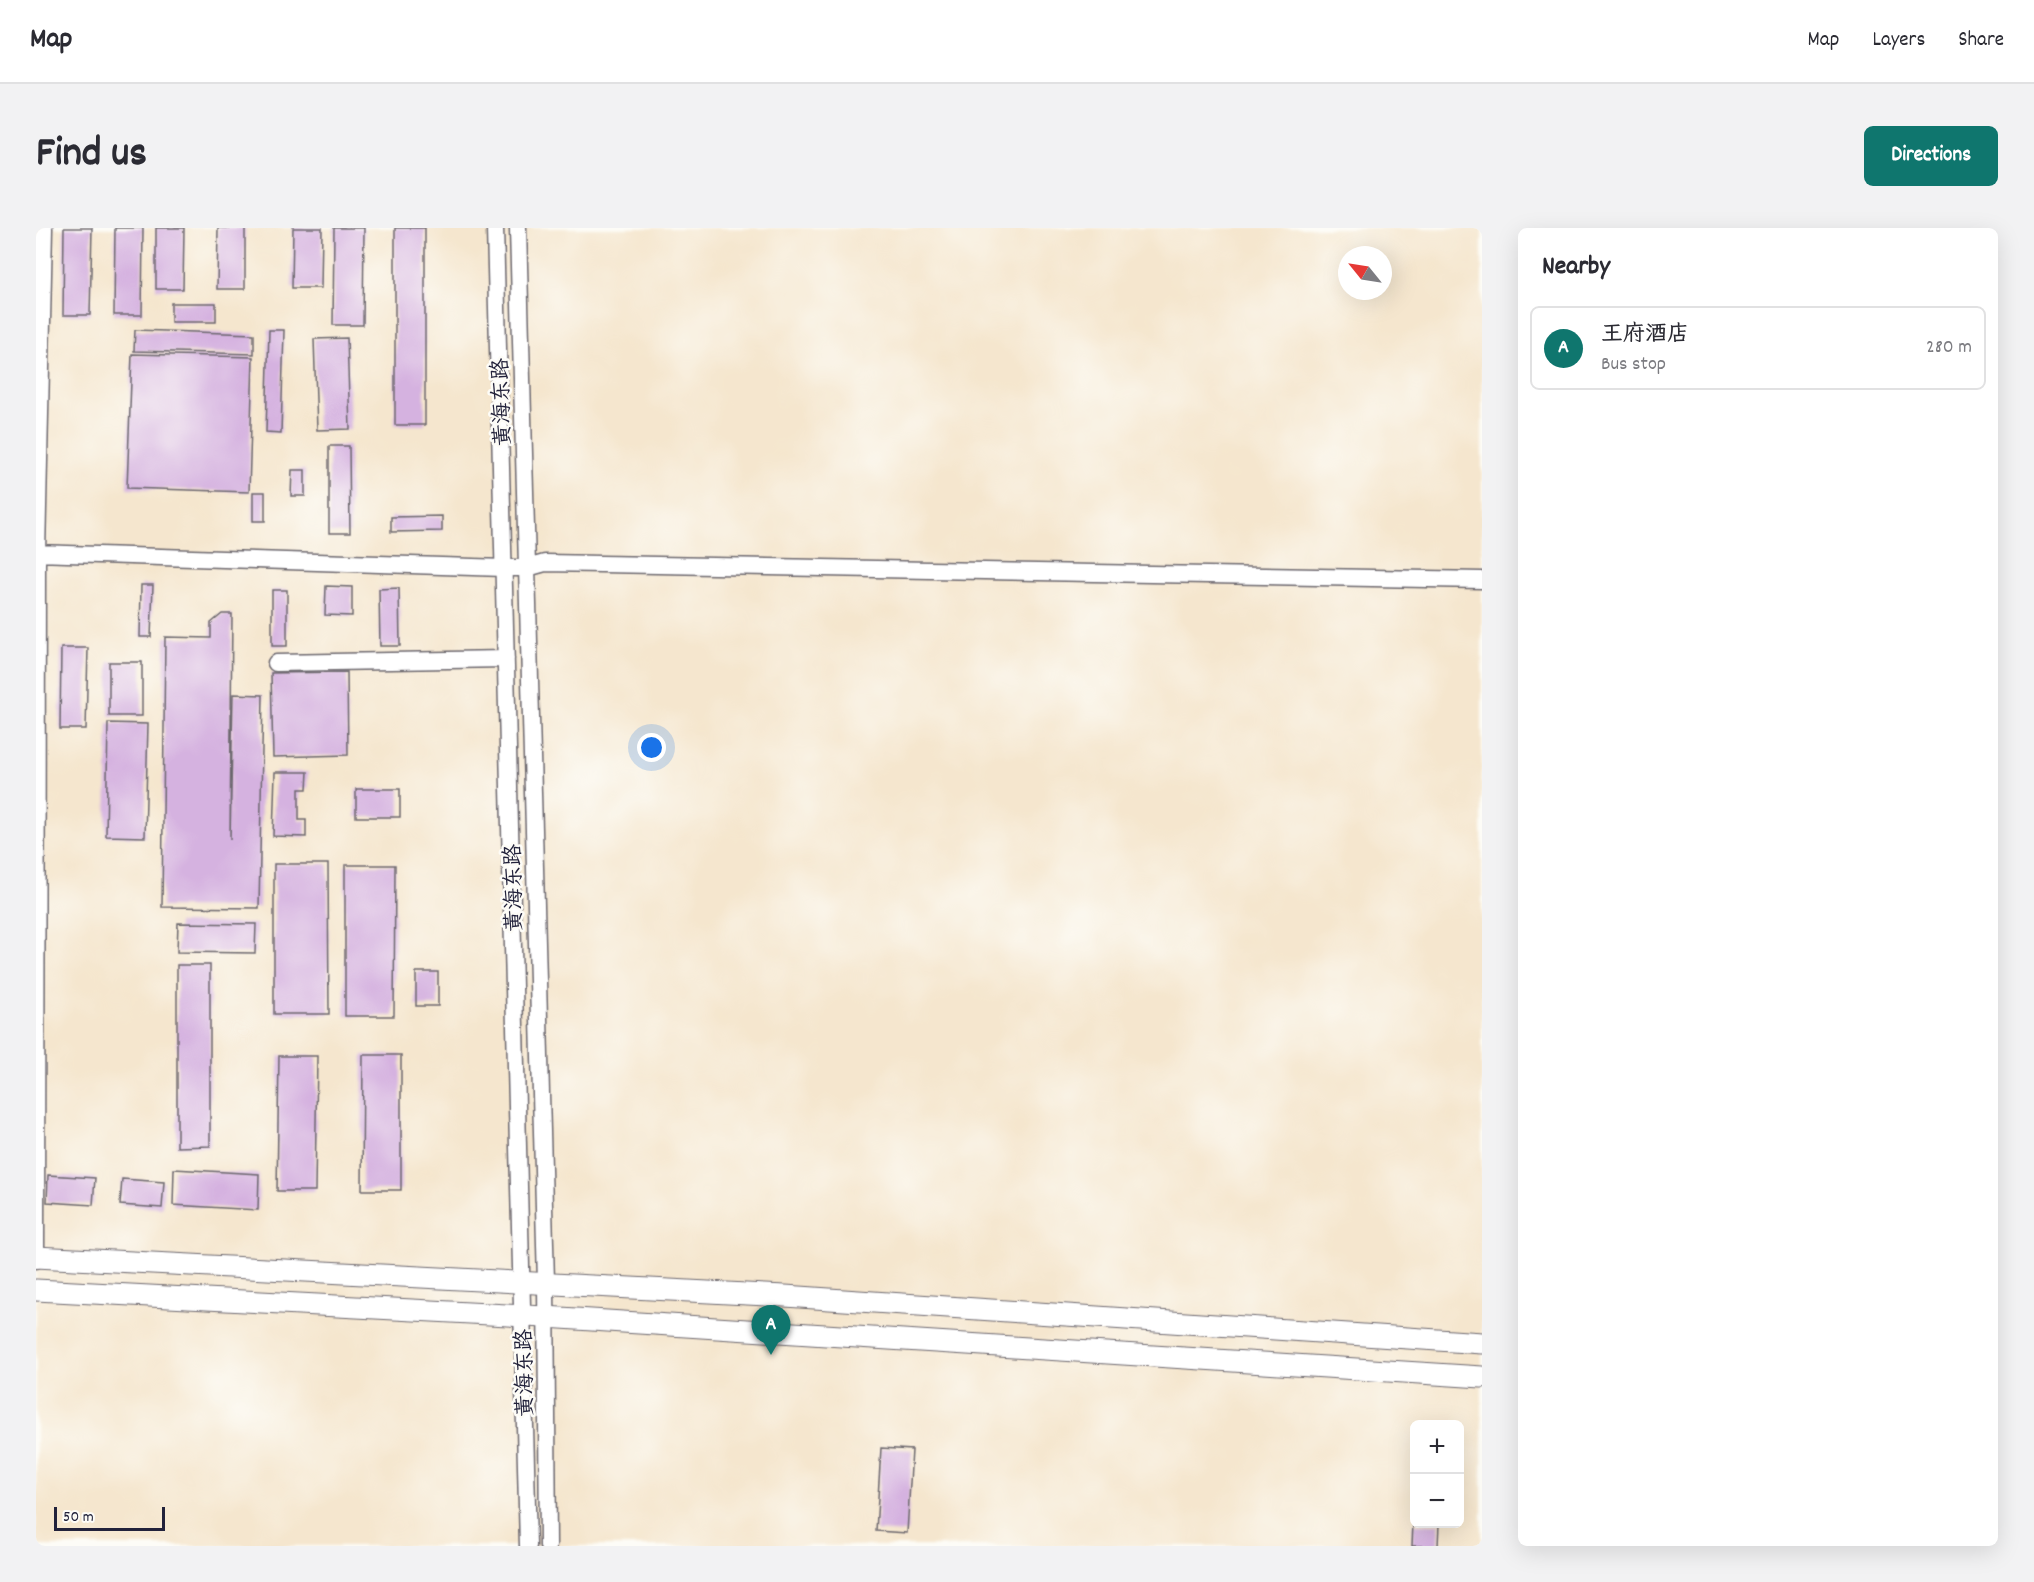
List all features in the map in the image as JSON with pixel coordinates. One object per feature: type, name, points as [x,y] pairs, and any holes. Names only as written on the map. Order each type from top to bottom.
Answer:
[{"type":"main road","points":[[36,1258],[797,1296],[1482,1343]]},
{"type":"main road","points":[[36,1290],[545,1317],[1482,1377]]},
{"type":"street","points":[[36,1258],[37,553],[44,228]]},
{"type":"street","name":"黄海东路","points":[[495,228],[528,1546]]},
{"type":"street","name":"黄海东路","points":[[518,228],[546,1282],[549,1546]]},
{"type":"street","points":[[37,553],[504,568],[527,568],[545,563],[1482,579]]},
{"type":"street","points":[[276,663],[506,659]]},
{"type":"building","points":[[64,228],[92,228],[90,315],[63,315]]},
{"type":"building","points":[[115,228],[143,228],[142,315],[114,315]]},
{"type":"building","points":[[156,228],[184,228],[183,289],[156,289]]},
{"type":"building","points":[[218,228],[245,228],[245,289],[217,289]]},
{"type":"building","points":[[293,228],[322,228],[321,288],[292,288]]},
{"type":"building","points":[[334,228],[364,228],[363,325],[333,325]]},
{"type":"building","points":[[395,228],[425,228],[425,425],[395,425]]},
{"type":"building","points":[[171,303],[216,303],[216,322],[171,322]]},
{"type":"building","points":[[135,330],[254,334],[254,354],[134,351]]},
{"type":"building","points":[[269,330],[284,330],[281,433],[266,432]]},
{"type":"building","points":[[347,338],[350,429],[317,430],[314,339]]},
{"type":"building","points":[[132,354],[253,357],[249,492],[127,488]]},
{"type":"building","points":[[329,446],[349,446],[350,533],[329,533]]},
{"type":"building","points":[[292,470],[305,470],[305,496],[291,496]]},
{"type":"building","points":[[253,492],[265,492],[265,521],[253,521]]},
{"type":"building","points":[[442,516],[442,531],[391,532],[391,517]]},
{"type":"building","points":[[141,585],[153,585],[151,637],[140,637]]},
{"type":"building","points":[[326,586],[352,587],[352,616],[325,615]]},
{"type":"building","points":[[399,588],[400,646],[380,646],[379,589]]},
{"type":"building","points":[[272,590],[287,590],[287,646],[272,646]]},
{"type":"building","points":[[222,614],[232,614],[230,839],[233,694],[263,695],[259,908],[162,907],[165,637],[211,638],[211,623]]},
{"type":"building","points":[[61,648],[88,648],[86,729],[60,729]]},
{"type":"building","points":[[109,662],[142,662],[142,716],[109,716]]},
{"type":"building","points":[[347,672],[348,755],[273,757],[271,673]]},
{"type":"building","points":[[108,723],[148,724],[145,837],[106,836]]},
{"type":"building","points":[[275,772],[308,772],[307,789],[299,789],[299,820],[306,820],[306,837],[273,836]]},
{"type":"building","points":[[356,789],[400,789],[400,817],[356,817]]},
{"type":"building","points":[[274,864],[328,864],[329,1014],[274,1014]]},
{"type":"building","points":[[345,865],[395,865],[394,1016],[345,1016]]},
{"type":"building","points":[[178,923],[256,924],[255,953],[177,952]]},
{"type":"building","points":[[177,965],[210,965],[210,1146],[177,1147]]},
{"type":"building","points":[[416,972],[438,972],[438,1006],[416,1006]]},
{"type":"building","points":[[363,1055],[401,1055],[401,1190],[362,1190]]},
{"type":"building","points":[[279,1056],[317,1056],[315,1191],[277,1191]]},
{"type":"building","points":[[174,1169],[259,1174],[258,1210],[173,1205]]},
{"type":"building","points":[[48,1175],[95,1178],[93,1205],[47,1202]]},
{"type":"building","points":[[122,1179],[164,1182],[162,1208],[120,1205]]},
{"type":"building","points":[[881,1448],[912,1450],[907,1533],[876,1531]]},
{"type":"building","points":[[1413,1528],[1439,1528],[1438,1546],[1412,1546]]},
{"type":"place","name":"王府酒店","points":[[771,1355]]}]
